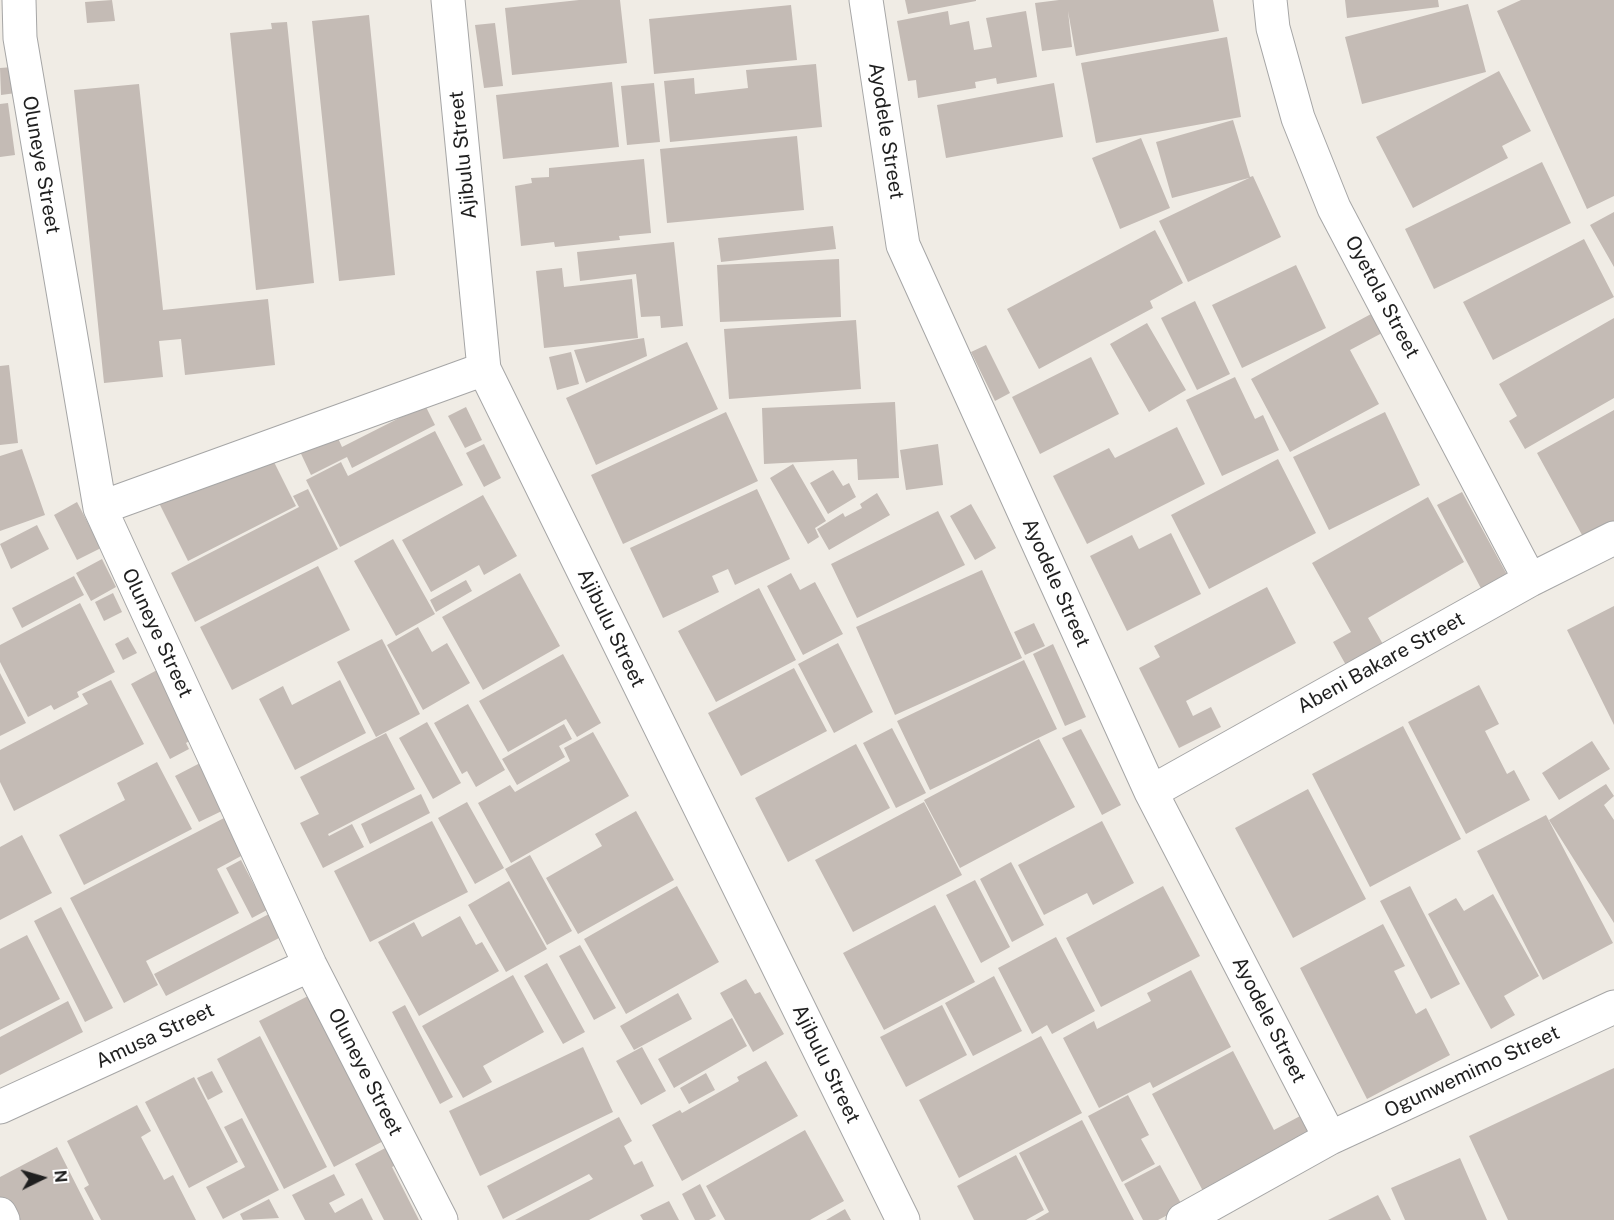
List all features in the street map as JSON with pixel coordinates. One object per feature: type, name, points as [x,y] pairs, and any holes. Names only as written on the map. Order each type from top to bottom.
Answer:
[{"type":"street","name":"Oluneye Street","points":[[19,0],[10,39],[100,508],[310,964],[441,1220]]},
{"type":"street","name":"Ajibulu Street","points":[[448,0],[483,369],[903,1220]]},
{"type":"street","name":"Ayodele Street","points":[[866,0],[903,245],[1151,792],[1330,1138]]},
{"type":"street","name":"Oyetola Street","points":[[1270,0],[1273,28],[1298,118],[1334,208],[1530,580]]},
{"type":"street","points":[[100,508],[483,369]]},
{"type":"street","name":"Abeni Bakare Street","points":[[1151,792],[1530,580],[1614,538]]},
{"type":"street","name":"Amusa Street","points":[[0,1107],[310,964]]},
{"type":"street","name":"Ogunwemimo Street","points":[[1183,1220],[1330,1138],[1614,1006]]},
{"type":"street","points":[[0,1214],[3,1220]]},
{"type":"building","points":[[112,0],[115,21],[87,23],[85,2]]},
{"type":"building","points":[[579,0],[620,0],[627,63],[512,75],[505,8]]},
{"type":"building","points":[[905,0],[976,0],[976,1],[908,14]]},
{"type":"building","points":[[1059,0],[1213,0],[1219,31],[1076,56],[1068,11],[1072,47],[1042,51],[1035,3]]},
{"type":"building","points":[[1345,0],[1438,0],[1439,7],[1347,18]]},
{"type":"building","points":[[1521,0],[1614,0],[1614,196],[1587,209],[1497,11]]},
{"type":"building","points":[[1468,4],[1486,72],[1362,104],[1345,37]]},
{"type":"building","points":[[791,5],[797,60],[654,74],[649,19]]},
{"type":"building","points":[[948,11],[950,25],[969,21],[974,50],[992,47],[986,18],[1026,11],[1037,77],[997,84],[996,78],[975,82],[976,88],[918,98],[916,80],[908,81],[897,21]]},
{"type":"building","points":[[369,15],[395,275],[339,281],[312,21]]},
{"type":"building","points":[[287,22],[314,283],[256,290],[230,33],[272,29],[271,23]]},
{"type":"building","points":[[495,23],[503,86],[484,88],[475,25]]},
{"type":"building","points":[[1227,37],[1241,117],[1096,143],[1081,63]]},
{"type":"building","points":[[816,64],[822,127],[670,142],[664,81],[694,78],[695,94],[748,88],[746,70]]},
{"type":"building","points":[[13,67],[16,93],[1,95],[0,68]]},
{"type":"building","points":[[1499,71],[1531,131],[1502,146],[1508,158],[1413,208],[1376,137]]},
{"type":"building","points":[[612,82],[619,147],[503,159],[496,95]]},
{"type":"building","points":[[654,83],[660,142],[627,145],[621,86]]},
{"type":"building","points":[[1054,83],[1063,137],[946,158],[937,105]]},
{"type":"building","points":[[139,84],[163,310],[268,299],[275,365],[185,375],[181,339],[159,341],[163,377],[104,383],[74,90]]},
{"type":"building","points":[[8,103],[15,155],[0,157],[0,104]]},
{"type":"building","points":[[1233,120],[1250,177],[1253,176],[1281,237],[1188,282],[1159,221],[1249,178],[1172,198],[1156,142]]},
{"type":"building","points":[[797,136],[804,210],[667,223],[660,149]]},
{"type":"building","points":[[1141,138],[1170,208],[1120,229],[1092,158]]},
{"type":"building","points":[[644,159],[651,233],[619,236],[620,240],[555,247],[554,242],[521,246],[515,186],[532,183],[531,178],[549,177],[549,168]]},
{"type":"building","points":[[1542,162],[1571,223],[1434,289],[1405,229]]},
{"type":"building","points":[[1614,212],[1614,267],[1590,225]]},
{"type":"building","points":[[833,226],[836,249],[721,262],[718,238]]},
{"type":"building","points":[[1155,230],[1183,283],[1150,301],[1153,308],[1039,369],[1007,309]]},
{"type":"building","points":[[1584,239],[1614,297],[1493,360],[1463,302]]},
{"type":"building","points":[[674,242],[683,326],[661,328],[660,316],[641,317],[636,274],[580,281],[577,252]]},
{"type":"building","points":[[839,259],[841,317],[720,322],[717,265]]},
{"type":"building","points":[[1296,265],[1326,328],[1242,368],[1212,305]]},
{"type":"building","points":[[562,268],[564,287],[632,279],[638,338],[544,348],[536,271]]},
{"type":"building","points":[[1195,301],[1230,374],[1197,390],[1161,318]]},
{"type":"building","points":[[1371,314],[1382,333],[1350,350],[1379,404],[1290,452],[1251,379]]},
{"type":"building","points":[[1614,318],[1614,398],[1525,449],[1509,421],[1517,416],[1499,384]]},
{"type":"building","points":[[856,320],[861,389],[729,399],[724,329]]},
{"type":"building","points":[[1147,323],[1186,390],[1149,412],[1110,344]]},
{"type":"building","points":[[644,338],[647,356],[586,383],[574,350]]},
{"type":"building","points":[[687,342],[718,409],[596,465],[566,398]]},
{"type":"building","points":[[986,345],[1010,393],[995,401],[971,352]]},
{"type":"building","points":[[571,352],[579,384],[557,390],[549,357]]},
{"type":"building","points":[[1091,357],[1119,414],[1040,454],[1012,397]]},
{"type":"building","points":[[9,365],[18,443],[0,445],[0,366]]},
{"type":"building","points":[[1235,377],[1255,419],[1263,415],[1279,450],[1222,476],[1186,400]]},
{"type":"building","points":[[895,402],[899,478],[858,480],[857,459],[764,464],[762,408]]},
{"type":"building","points":[[425,405],[435,425],[352,468],[347,457],[311,475],[295,441],[337,436],[342,447]]},
{"type":"building","points":[[466,407],[482,440],[465,448],[448,416]]},
{"type":"building","points":[[1614,410],[1614,529],[1587,544],[1537,453]]},
{"type":"building","points":[[726,412],[758,481],[623,544],[591,475]]},
{"type":"building","points":[[1385,412],[1420,485],[1329,530],[1293,457]]},
{"type":"building","points":[[1177,427],[1205,484],[1087,544],[1053,476],[1109,448],[1115,458]]},
{"type":"building","points":[[435,431],[463,485],[340,547],[306,480],[341,462],[348,476]]},
{"type":"building","points":[[484,444],[501,478],[484,487],[466,453]]},
{"type":"building","points":[[938,444],[943,485],[906,490],[900,450]]},
{"type":"building","points":[[22,449],[45,515],[0,531],[0,456]]},
{"type":"building","points":[[271,456],[296,506],[188,561],[157,499]]},
{"type":"building","points":[[1278,459],[1316,533],[1209,589],[1171,515]]},
{"type":"building","points":[[793,464],[826,521],[815,528],[819,537],[808,544],[770,478]]},
{"type":"building","points":[[833,470],[843,486],[849,483],[856,497],[828,514],[810,483]]},
{"type":"building","points":[[308,489],[338,549],[195,622],[171,573],[299,507],[293,496]]},
{"type":"building","points":[[757,489],[790,559],[735,585],[728,569],[712,576],[719,592],[663,618],[630,548]]},
{"type":"building","points":[[1462,492],[1511,582],[1485,596],[1437,505]]},
{"type":"building","points":[[877,493],[890,515],[829,550],[817,529],[843,513],[845,517],[862,508],[860,504]]},
{"type":"building","points":[[483,495],[517,556],[484,575],[479,565],[431,592],[402,540]]},
{"type":"building","points":[[1428,497],[1464,562],[1368,618],[1384,646],[1347,667],[1333,642],[1351,632],[1312,563]]},
{"type":"building","points":[[77,502],[101,548],[77,560],[54,515]]},
{"type":"building","points":[[971,504],[996,548],[975,560],[950,516]]},
{"type":"building","points":[[938,511],[965,565],[857,618],[831,564]]},
{"type":"building","points":[[37,525],[49,549],[11,569],[0,544]]},
{"type":"building","points":[[1171,533],[1201,594],[1127,631],[1090,556],[1132,535],[1139,549]]},
{"type":"building","points":[[393,539],[435,614],[396,636],[354,561]]},
{"type":"building","points":[[102,559],[116,587],[91,601],[76,573]]},
{"type":"building","points":[[318,566],[350,630],[232,690],[200,627]]},
{"type":"building","points":[[982,570],[1022,658],[895,715],[856,627]]},
{"type":"building","points":[[520,573],[560,646],[483,690],[442,617]]},
{"type":"building","points":[[791,573],[800,590],[815,582],[843,634],[803,655],[767,586]]},
{"type":"building","points":[[74,576],[84,595],[22,628],[12,608]]},
{"type":"building","points":[[466,580],[472,591],[436,612],[430,600]]},
{"type":"building","points":[[1267,587],[1296,643],[1186,701],[1193,716],[1211,707],[1221,727],[1179,748],[1139,668],[1160,657],[1154,646]]},
{"type":"building","points":[[759,588],[796,660],[716,702],[678,631]]},
{"type":"building","points":[[113,593],[122,612],[104,621],[95,602]]},
{"type":"building","points":[[80,603],[115,672],[77,692],[79,697],[54,710],[51,705],[28,717],[0,662],[0,645]]},
{"type":"building","points":[[1614,606],[1614,725],[1567,630]]},
{"type":"building","points":[[1034,623],[1045,646],[1025,655],[1014,632]]},
{"type":"building","points":[[418,627],[432,652],[447,643],[470,683],[423,710],[387,645]]},
{"type":"building","points":[[128,637],[137,653],[123,660],[115,644]]},
{"type":"building","points":[[382,639],[420,714],[376,737],[337,662]]},
{"type":"building","points":[[838,643],[873,712],[834,733],[798,664]]},
{"type":"building","points":[[1053,644],[1086,717],[1065,726],[1033,654]]},
{"type":"building","points":[[563,654],[601,723],[577,737],[566,719],[508,752],[479,701]]},
{"type":"building","points":[[1024,660],[1057,729],[930,790],[897,721]]},
{"type":"building","points":[[794,668],[827,731],[741,776],[708,713]]},
{"type":"building","points":[[159,669],[194,738],[186,743],[189,749],[170,759],[131,684]]},
{"type":"building","points":[[0,673],[26,723],[0,736]]},
{"type":"building","points":[[111,680],[144,744],[14,811],[0,782],[0,750],[88,704],[82,694]]},
{"type":"building","points":[[340,680],[366,733],[295,770],[259,699],[283,686],[292,705]]},
{"type":"building","points":[[1479,685],[1499,724],[1485,731],[1507,774],[1514,770],[1530,800],[1466,834],[1408,722]]},
{"type":"building","points":[[468,704],[505,770],[476,787],[467,771],[462,774],[434,723]]},
{"type":"building","points":[[427,722],[461,783],[433,799],[399,738]]},
{"type":"building","points":[[564,724],[572,739],[559,746],[565,757],[517,785],[502,759]]},
{"type":"building","points":[[1403,726],[1461,839],[1370,887],[1312,774]]},
{"type":"building","points":[[892,728],[926,793],[896,808],[863,743]]},
{"type":"building","points":[[1081,729],[1121,805],[1102,815],[1062,738]]},
{"type":"building","points":[[593,732],[629,796],[511,863],[478,803],[510,785],[515,792],[570,761],[564,748]]},
{"type":"building","points":[[386,733],[415,789],[328,834],[329,836],[352,824],[364,847],[323,868],[300,823],[319,814],[300,777]]},
{"type":"building","points":[[1039,739],[1075,807],[960,868],[924,800]]},
{"type":"building","points":[[1592,741],[1610,769],[1559,800],[1542,773]]},
{"type":"building","points":[[856,744],[890,808],[788,862],[755,798]]},
{"type":"building","points":[[157,762],[192,829],[84,885],[59,835],[125,800],[117,783]]},
{"type":"building","points":[[202,762],[226,809],[199,822],[175,776]]},
{"type":"building","points":[[1606,784],[1614,796],[1604,805],[1614,820],[1614,923],[1549,820]]},
{"type":"building","points":[[1308,789],[1366,899],[1293,938],[1235,828]]},
{"type":"building","points":[[421,794],[430,813],[370,844],[361,824]]},
{"type":"building","points":[[467,802],[504,868],[475,884],[438,818]]},
{"type":"building","points":[[924,802],[962,875],[853,932],[815,860]]},
{"type":"building","points":[[636,811],[674,880],[578,934],[546,878],[602,846],[595,834]]},
{"type":"building","points":[[1546,815],[1613,943],[1543,980],[1477,851]]},
{"type":"building","points":[[224,818],[243,855],[217,869],[239,913],[146,961],[158,985],[124,1003],[70,898]]},
{"type":"building","points":[[432,821],[468,892],[370,942],[334,871]]},
{"type":"building","points":[[1102,821],[1134,883],[1093,905],[1087,893],[1044,915],[1018,865]]},
{"type":"building","points":[[22,835],[52,893],[0,920],[0,847]]},
{"type":"building","points":[[530,855],[572,931],[547,945],[505,869]]},
{"type":"building","points":[[241,860],[267,910],[252,918],[226,868]]},
{"type":"building","points":[[1011,862],[1044,925],[1012,942],[980,879]]},
{"type":"building","points":[[975,880],[1010,947],[981,963],[946,895]]},
{"type":"building","points":[[509,881],[547,949],[506,972],[468,905]]},
{"type":"building","points":[[677,886],[719,962],[626,1014],[584,939]]},
{"type":"building","points":[[1163,886],[1200,956],[1101,1007],[1066,938]]},
{"type":"building","points":[[1410,886],[1460,984],[1431,999],[1380,901]]},
{"type":"building","points":[[1493,894],[1539,976],[1504,996],[1515,1015],[1491,1029],[1428,914],[1456,898],[1464,911]]},
{"type":"building","points":[[935,905],[975,982],[884,1030],[843,953]]},
{"type":"building","points":[[61,907],[113,1008],[85,1022],[34,921]]},
{"type":"building","points":[[269,914],[281,937],[166,996],[154,974]]},
{"type":"building","points":[[460,916],[476,945],[482,942],[499,971],[419,1016],[378,942],[414,922],[422,937]]},
{"type":"building","points":[[1383,924],[1405,966],[1394,971],[1416,1014],[1426,1008],[1450,1055],[1367,1099],[1300,968]]},
{"type":"building","points":[[27,935],[60,999],[0,1030],[0,949]]},
{"type":"building","points":[[1056,937],[1095,1011],[1052,1034],[1047,1025],[1032,1034],[998,968]]},
{"type":"building","points":[[580,945],[616,1008],[594,1020],[559,956]]},
{"type":"building","points":[[547,963],[585,1032],[563,1044],[524,976]]},
{"type":"building","points":[[1191,970],[1231,1047],[1153,1088],[1150,1082],[1099,1108],[1063,1038],[1094,1021],[1097,1029],[1151,1001],[1147,993]]},
{"type":"building","points":[[513,975],[544,1032],[483,1066],[492,1082],[463,1098],[422,1026]]},
{"type":"building","points":[[994,976],[1022,1031],[973,1056],[945,1003]]},
{"type":"building","points":[[746,979],[755,994],[760,992],[784,1034],[753,1052],[720,993]]},
{"type":"building","points":[[314,993],[389,1138],[334,1167],[259,1021]]},
{"type":"building","points":[[678,993],[692,1019],[634,1050],[620,1026]]},
{"type":"building","points":[[68,1001],[83,1032],[0,1075],[0,1037]]},
{"type":"building","points":[[405,1005],[453,1097],[440,1104],[392,1012]]},
{"type":"building","points":[[942,1005],[967,1055],[906,1087],[880,1037]]},
{"type":"building","points":[[732,1018],[747,1046],[674,1088],[658,1059]]},
{"type":"building","points":[[260,1036],[327,1167],[284,1189],[217,1059]]},
{"type":"building","points":[[1041,1036],[1082,1113],[959,1178],[919,1100]]},
{"type":"building","points":[[583,1047],[613,1112],[480,1176],[449,1111]]},
{"type":"building","points":[[642,1047],[666,1091],[641,1105],[616,1061]]},
{"type":"building","points":[[1233,1051],[1274,1130],[1302,1115],[1313,1136],[1204,1193],[1152,1094]]},
{"type":"building","points":[[766,1061],[798,1116],[682,1181],[652,1125],[680,1110],[682,1113],[739,1081],[737,1077]]},
{"type":"building","points":[[1614,1068],[1614,1220],[1508,1220],[1469,1136]]},
{"type":"building","points":[[212,1071],[223,1092],[208,1100],[197,1078]]},
{"type":"building","points":[[706,1073],[715,1090],[689,1104],[680,1088]]},
{"type":"building","points":[[194,1077],[238,1162],[189,1188],[145,1102]]},
{"type":"building","points":[[1128,1095],[1149,1135],[1141,1139],[1155,1164],[1122,1182],[1088,1116]]},
{"type":"building","points":[[137,1105],[151,1131],[141,1137],[164,1180],[173,1175],[196,1220],[101,1220],[84,1188],[89,1185],[67,1141]]},
{"type":"building","points":[[619,1117],[632,1141],[624,1146],[634,1165],[642,1161],[654,1186],[589,1220],[515,1220],[593,1179],[589,1174],[503,1219],[487,1186]]},
{"type":"building","points":[[242,1118],[279,1190],[223,1219],[206,1187],[245,1167],[224,1127]]},
{"type":"building","points":[[1082,1120],[1134,1220],[1035,1220],[1049,1212],[1019,1153]]},
{"type":"building","points":[[805,1130],[844,1201],[810,1220],[725,1220],[706,1186]]},
{"type":"building","points":[[391,1145],[400,1163],[392,1167],[419,1220],[384,1220],[355,1164]]},
{"type":"building","points":[[57,1147],[94,1220],[5,1220],[0,1209],[0,1177]]},
{"type":"building","points":[[1016,1155],[1044,1210],[1026,1220],[974,1220],[957,1186]]},
{"type":"building","points":[[1460,1158],[1487,1220],[1405,1220],[1391,1188]]},
{"type":"building","points":[[1160,1165],[1183,1207],[1158,1220],[1143,1220],[1124,1184]]},
{"type":"building","points":[[334,1174],[345,1195],[329,1203],[335,1213],[362,1198],[373,1220],[305,1220],[292,1195]]},
{"type":"building","points":[[700,1184],[716,1216],[709,1220],[695,1220],[682,1194]]},
{"type":"building","points":[[1378,1195],[1391,1220],[1328,1220]]},
{"type":"building","points":[[269,1199],[279,1218],[243,1220],[240,1214]]},
{"type":"building","points":[[669,1201],[679,1220],[643,1220],[640,1215]]},
{"type":"building","points":[[845,1209],[851,1220],[826,1220]]}]
